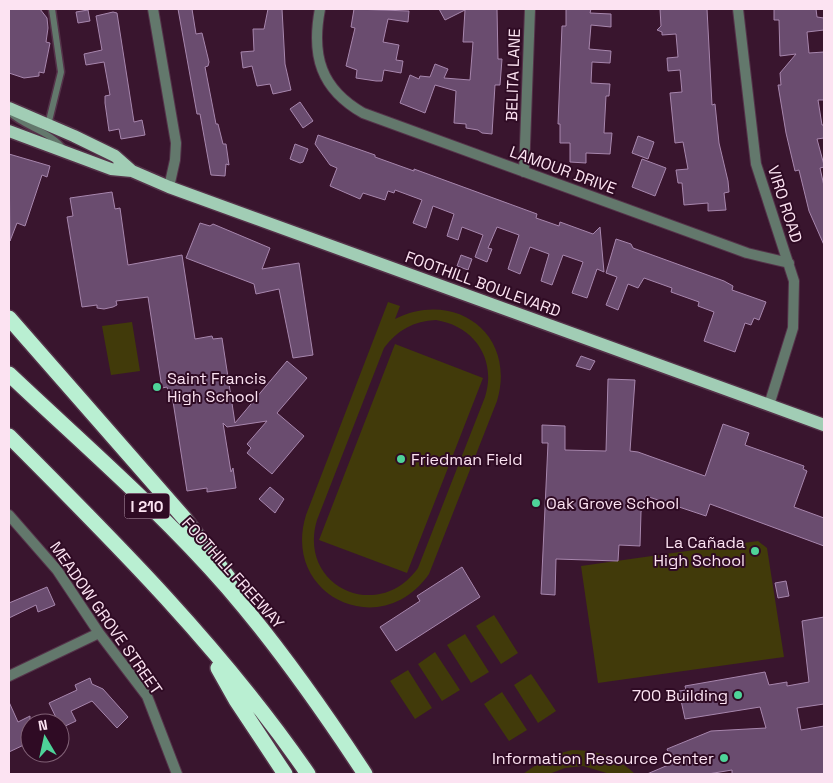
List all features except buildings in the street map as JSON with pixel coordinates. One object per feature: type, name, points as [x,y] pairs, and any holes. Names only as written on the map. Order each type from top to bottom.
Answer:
[{"type":"highway","points":[[9,318],[185,519],[215,558],[275,647]]},
{"type":"highway","name":"FOOTHILL FREEWAY","points":[[9,374],[186,543],[228,588],[275,647],[364,774]]},
{"type":"highway","points":[[9,436],[121,550],[198,634],[266,716],[308,774]]},
{"type":"highway","points":[[198,634],[236,700],[285,774]]},
{"type":"main road","name":"FOOTHILL BOULEVARD","points":[[9,110],[48,125],[115,156],[132,171]]},
{"type":"main road","name":"FOOTHILL BOULEVARD","points":[[9,131],[111,169],[132,171],[169,187],[824,424]]},
{"type":"street","points":[[153,9],[176,143],[175,160],[169,187]]},
{"type":"street","name":"LAMOUR DRIVE","points":[[320,9],[317,42],[319,60],[334,92],[347,104],[385,122],[747,253],[789,263]]},
{"type":"street","name":"BELITA LANE","points":[[524,172],[530,9]]},
{"type":"street","name":"VIRO ROAD","points":[[738,9],[756,164],[794,281],[793,328],[769,405]]},
{"type":"street","name":"MEADOW GROVE STREET","points":[[9,515],[57,570],[99,633],[147,696],[177,774]]},
{"type":"street","points":[[9,676],[99,633]]},
{"type":"lane","points":[[48,125],[60,72],[52,9]]},
{"type":"lane","points":[[9,110],[15,118],[58,141],[66,153]]},
{"type":"shaded area","points":[[388,302],[400,306],[395,319],[417,311],[439,310],[459,314],[476,324],[489,338],[498,356],[501,377],[497,401],[429,574],[409,595],[386,605],[362,607],[340,601],[321,587],[308,568],[302,544],[306,515]],"holes":[[[436,320],[450,323],[461,329],[479,346],[488,370],[488,383],[485,397],[418,568],[401,585],[383,593],[363,595],[345,590],[330,579],[319,563],[314,543],[317,520],[384,348],[400,331],[420,322]]]},
{"type":"shaded area","points":[[132,322],[140,371],[111,375],[102,326]]},
{"type":"shaded area","name":"Friedman Field","points":[[395,344],[483,378],[407,573],[319,540]]},
{"type":"shaded area","points":[[758,541],[767,548],[784,657],[598,683],[581,566]]},
{"type":"shaded area","points":[[494,615],[518,653],[501,664],[476,626]]},
{"type":"shaded area","points":[[465,634],[489,672],[471,683],[447,645]]},
{"type":"shaded area","points":[[435,652],[460,690],[442,701],[418,664]]},
{"type":"shaded area","points":[[408,670],[432,708],[415,719],[390,681]]},
{"type":"shaded area","points":[[531,674],[556,711],[538,723],[514,685]]},
{"type":"shaded area","points":[[502,692],[527,730],[509,741],[484,704]]},
{"type":"shaded area","points":[[572,750],[590,751],[614,759],[635,774],[610,774],[583,766],[565,768],[549,774],[523,774],[549,756]]},
{"type":"place","name":"Saint Francis High School","points":[[157,387]]},
{"type":"place","name":"Friedman Field","points":[[401,459]]},
{"type":"place","name":"Oak Grove School","points":[[536,503]]},
{"type":"place","name":"La Cañada High School","points":[[755,551]]},
{"type":"place","name":"700 Building","points":[[738,695]]},
{"type":"place","name":"Information Resource Center","points":[[724,758]]}]
